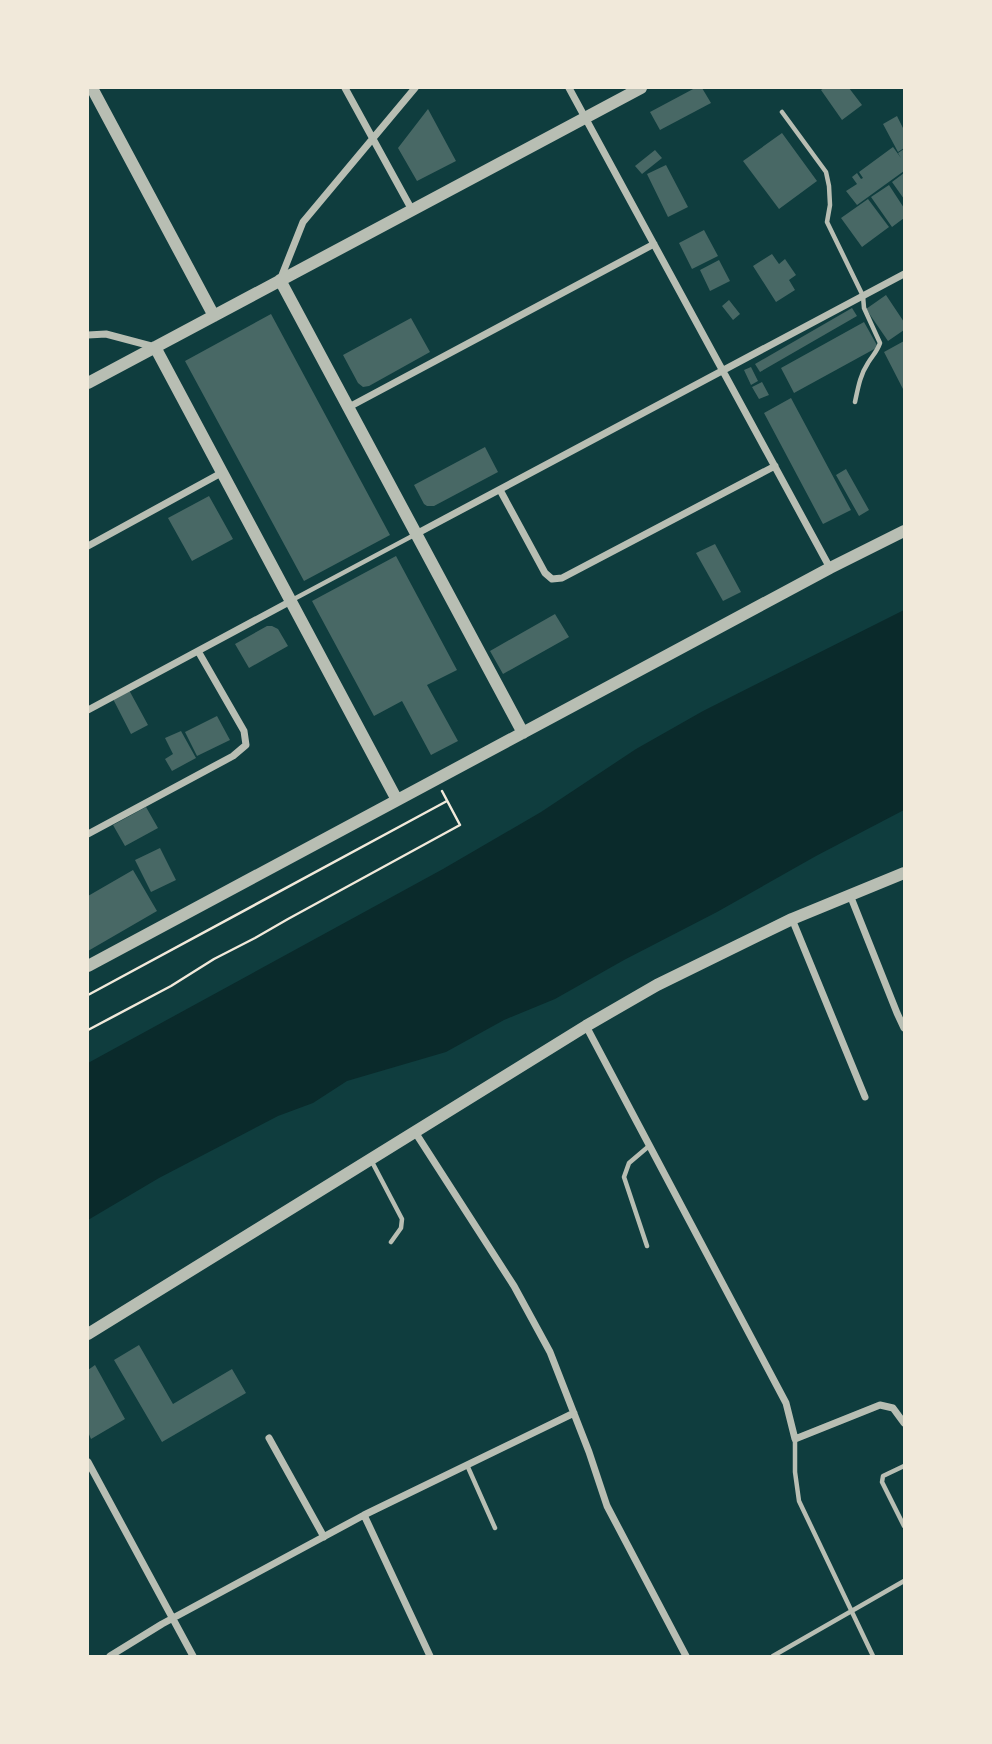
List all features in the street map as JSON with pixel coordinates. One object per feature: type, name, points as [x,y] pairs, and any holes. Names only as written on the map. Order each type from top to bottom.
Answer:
[{"type":"street","points":[[92,88],[214,316]]},
{"type":"street","points":[[345,88],[412,210]]},
{"type":"street","points":[[280,280],[303,222],[415,88]]},
{"type":"street","points":[[569,88],[830,568]]},
{"type":"street","points":[[88,383],[641,88]]},
{"type":"street","points":[[349,407],[654,244]]},
{"type":"street","points":[[416,534],[905,274]]},
{"type":"street","points":[[280,280],[523,733]]},
{"type":"street","points":[[88,335],[106,334],[155,346],[397,800]]},
{"type":"street","points":[[500,490],[545,573],[552,579],[562,578],[775,466]]},
{"type":"street","points":[[88,546],[222,472]]},
{"type":"street","points":[[88,966],[830,568],[905,531]]},
{"type":"street","points":[[88,710],[291,601]]},
{"type":"street","points":[[88,834],[233,757],[246,745],[244,731],[198,651]]},
{"type":"street","points":[[88,1334],[586,1026],[657,985],[792,919],[905,873]]},
{"type":"street","points":[[850,895],[905,1028]]},
{"type":"street","points":[[792,919],[865,1097]]},
{"type":"street","points":[[586,1026],[786,1403],[795,1439],[880,1405],[893,1408],[905,1423]]},
{"type":"street","points":[[415,1132],[514,1286],[550,1352],[607,1506],[686,1657]]},
{"type":"street","points":[[110,1657],[173,1618],[324,1537],[574,1413]]},
{"type":"street","points":[[268,1438],[324,1537]]},
{"type":"street","points":[[88,1462],[193,1657]]},
{"type":"street","points":[[364,1516],[430,1657]]},
{"type":"lane","points":[[782,112],[826,172],[830,205],[827,222],[863,296],[864,308],[880,343],[859,380],[855,402]]},
{"type":"lane","points":[[291,601],[416,534]]},
{"type":"lane","points":[[647,1246],[624,1177],[629,1163],[650,1146]]},
{"type":"lane","points":[[370,1159],[402,1219],[401,1228],[391,1242]]},
{"type":"lane","points":[[795,1439],[795,1472],[799,1501],[873,1657]]},
{"type":"lane","points":[[467,1465],[495,1528]]},
{"type":"lane","points":[[905,1465],[883,1476],[882,1482],[902,1515],[905,1526]]},
{"type":"lane","points":[[773,1657],[905,1581]]},
{"type":"path","points":[[88,1030],[460,825],[435,779]]},
{"type":"path","points":[[88,995],[447,801]]},
{"type":"water","points":[[904,610],[904,810],[555,999],[504,1020],[446,1052],[347,1081],[313,1103],[278,1116],[159,1178],[88,1220],[88,1063],[443,869],[541,812],[636,749],[703,711]]},
{"type":"building","points":[[695,88],[702,88],[711,103],[660,130],[650,112]]},
{"type":"building","points":[[849,88],[862,105],[842,120],[821,90]]},
{"type":"building","points":[[428,109],[456,161],[417,181],[398,148]]},
{"type":"building","points":[[897,116],[904,130],[904,148],[898,152],[883,124]]},
{"type":"building","points":[[782,133],[817,181],[779,209],[743,161]]},
{"type":"building","points":[[893,147],[901,158],[898,153],[904,149],[904,171],[857,205],[846,191],[857,184],[852,177],[857,173],[863,178],[859,172]]},
{"type":"building","points":[[655,150],[662,158],[642,174],[635,166]]},
{"type":"building","points":[[666,165],[688,207],[668,217],[647,174]]},
{"type":"building","points":[[904,173],[904,199],[892,182]]},
{"type":"building","points":[[889,185],[904,208],[904,218],[892,227],[871,197]]},
{"type":"building","points":[[868,199],[889,227],[862,247],[841,218]]},
{"type":"building","points":[[704,230],[718,256],[692,269],[679,243]]},
{"type":"building","points":[[772,254],[779,264],[785,259],[796,275],[789,280],[795,290],[776,302],[753,266]]},
{"type":"building","points":[[719,260],[730,281],[710,291],[700,270]]},
{"type":"building","points":[[886,295],[904,322],[904,330],[888,341],[866,309]]},
{"type":"building","points":[[729,300],[740,314],[733,320],[722,306]]},
{"type":"building","points":[[852,308],[857,316],[760,372],[755,364]]},
{"type":"building","points":[[271,314],[390,535],[304,581],[185,361]]},
{"type":"building","points":[[411,318],[430,352],[363,387],[358,383],[343,355]]},
{"type":"building","points":[[864,322],[878,347],[794,393],[781,368]]},
{"type":"building","points":[[904,341],[904,391],[884,352]]},
{"type":"building","points":[[751,367],[758,381],[751,385],[744,370]]},
{"type":"building","points":[[762,382],[769,395],[759,399],[752,387]]},
{"type":"building","points":[[791,398],[851,510],[823,524],[764,413]]},
{"type":"building","points":[[485,447],[498,472],[434,506],[424,504],[414,485]]},
{"type":"building","points":[[846,469],[869,510],[859,516],[836,475]]},
{"type":"building","points":[[209,496],[233,539],[192,561],[168,518]]},
{"type":"building","points":[[715,544],[741,592],[723,601],[696,553]]},
{"type":"building","points":[[396,556],[457,670],[427,685],[458,741],[431,755],[402,701],[374,716],[312,601]]},
{"type":"building","points":[[555,614],[569,637],[503,674],[490,651]]},
{"type":"building","points":[[267,626],[278,629],[288,646],[249,668],[235,644]]},
{"type":"building","points":[[129,690],[148,725],[131,734],[113,699]]},
{"type":"building","points":[[217,716],[230,740],[197,756],[185,732]]},
{"type":"building","points":[[181,731],[196,758],[172,771],[165,759],[173,754],[165,738]]},
{"type":"building","points":[[146,807],[158,828],[125,846],[113,825]]},
{"type":"building","points":[[160,848],[176,880],[151,892],[135,860]]},
{"type":"building","points":[[133,870],[157,911],[88,951],[88,896]]},
{"type":"building","points":[[139,1345],[173,1404],[232,1369],[246,1393],[162,1442],[114,1360]]},
{"type":"building","points":[[95,1365],[125,1419],[91,1439],[88,1432],[88,1370]]}]
